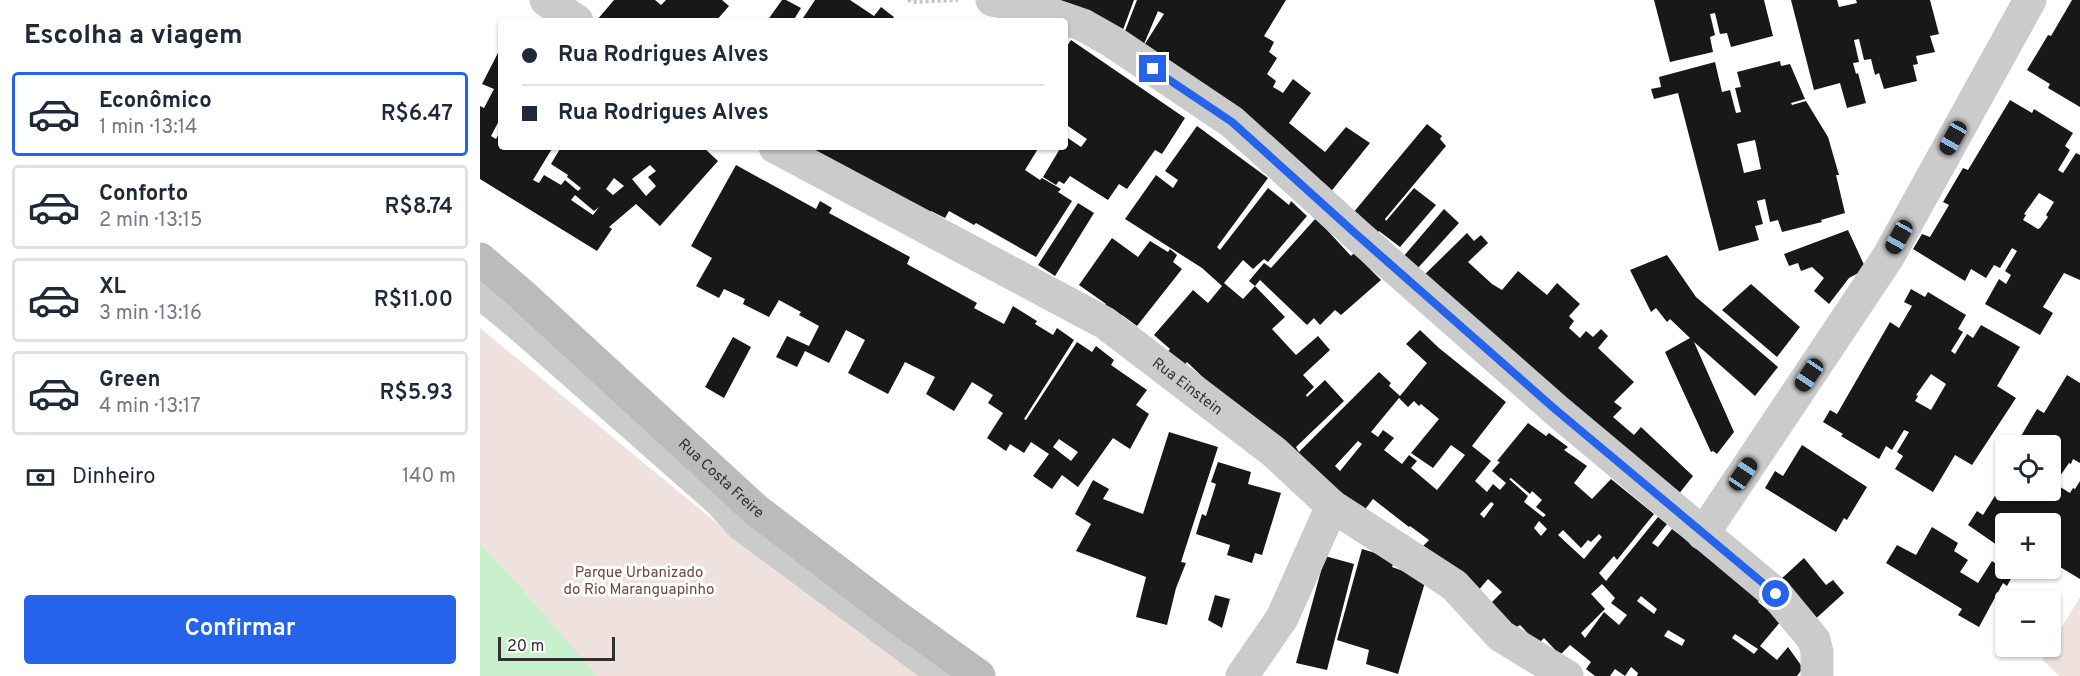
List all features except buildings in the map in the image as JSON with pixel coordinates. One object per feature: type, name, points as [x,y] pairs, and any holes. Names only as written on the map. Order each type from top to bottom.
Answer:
[{"type":"main road","name":"Rua Costa Freire","points":[[480,259],[756,510],[979,676]]},
{"type":"street","points":[[546,0],[573,18]]},
{"type":"street","points":[[992,0],[1030,7],[1062,18]]},
{"type":"street","points":[[1703,534],[1888,257],[2030,0]]},
{"type":"street","points":[[1068,20],[1083,25],[1113,42],[1232,122],[1556,410],[1776,594],[1814,640],[1817,652],[1817,676]]},
{"type":"street","name":"Rua Einstein","points":[[781,150],[1105,323],[1274,452],[1332,506],[1454,585],[1501,636],[1567,676]]},
{"type":"street","points":[[480,292],[719,500],[742,525],[946,676]]},
{"type":"street","points":[[1242,676],[1282,618],[1332,506]]},
{"type":"path","points":[[908,0],[914,2],[967,0]]},
{"type":"green space","name":"Parque Urbanizado do Rio Maranguapinho","points":[[480,328],[746,547],[929,676],[597,676],[592,673],[480,543]]},
{"type":"green space","points":[[2080,597],[2080,676],[2059,676],[2042,659],[2043,657],[2061,657],[2061,628]]},
{"type":"shaded area","points":[[480,543],[515,581],[597,676],[480,676]]},
{"type":"route","points":[[1153,69],[1232,122],[1556,410],[1776,594]]}]
